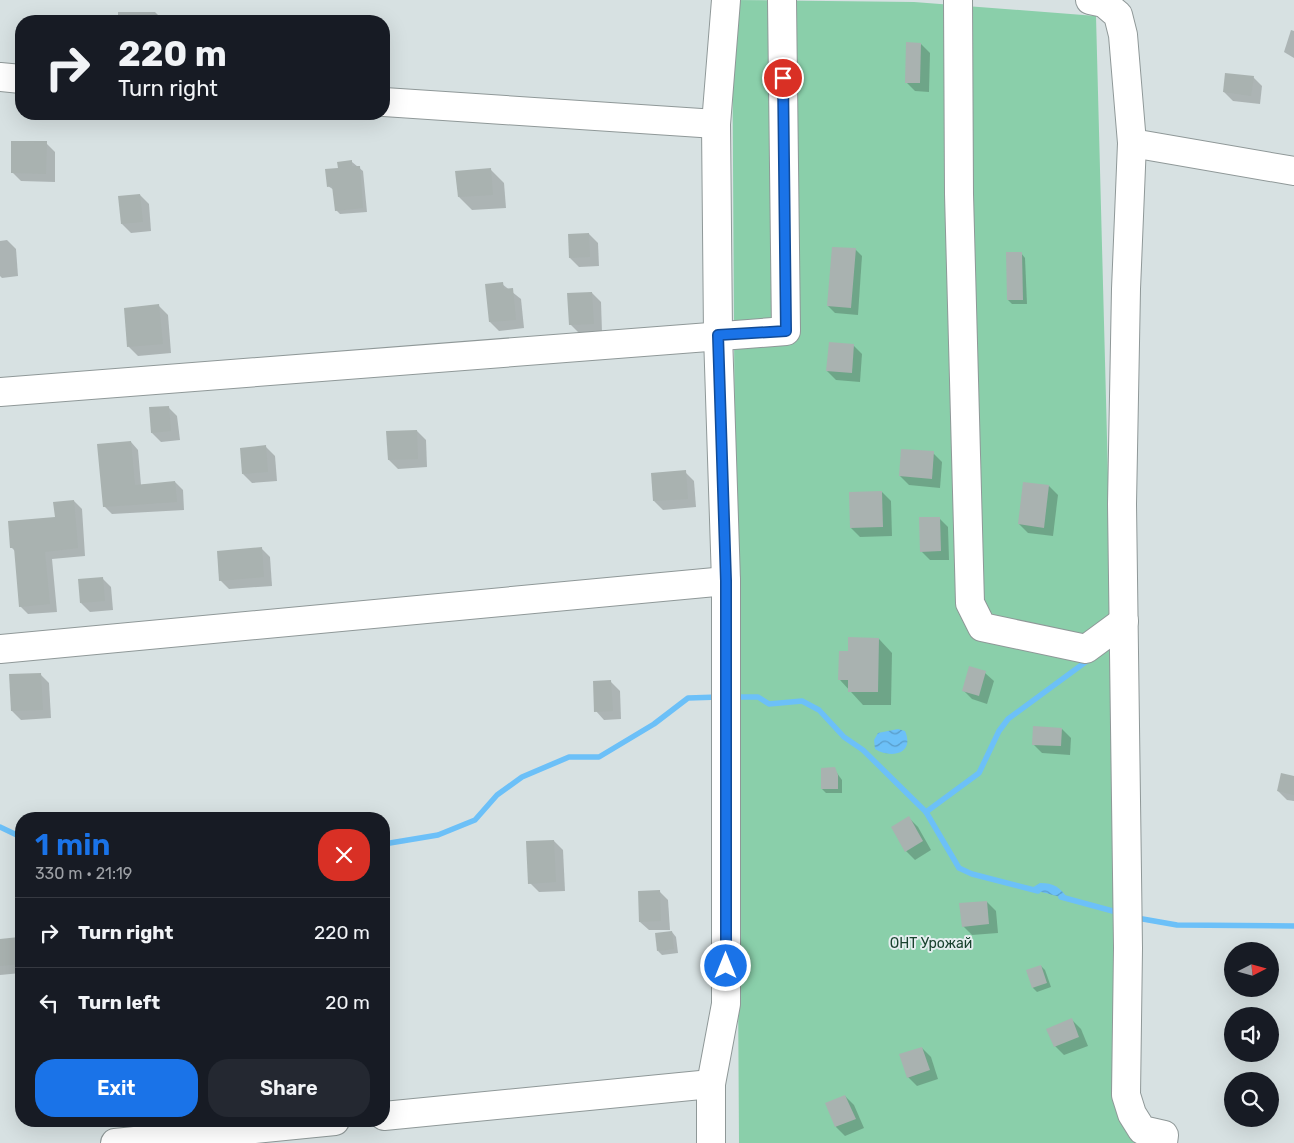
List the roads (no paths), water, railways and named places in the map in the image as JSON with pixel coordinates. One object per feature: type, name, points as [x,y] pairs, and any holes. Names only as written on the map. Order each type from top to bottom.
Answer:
[{"type":"street","points":[[712,1143],[711,1084],[726,1004],[726,581],[718,335],[716,124],[726,0]]},
{"type":"street","points":[[0,392],[786,331],[782,0]]},
{"type":"street","points":[[958,0],[959,194],[970,603],[982,627],[1086,649],[1124,621]]},
{"type":"street","points":[[1090,0],[1104,3],[1118,15],[1123,35],[1132,143],[1122,504],[1128,948],[1126,1094],[1132,1114],[1142,1130],[1164,1135],[1163,1143]]},
{"type":"street","points":[[0,77],[15,78]]},
{"type":"street","points":[[390,102],[716,124]]},
{"type":"street","points":[[1132,143],[1294,171]]},
{"type":"street","points":[[0,649],[726,581]]},
{"type":"street","points":[[390,1115],[711,1084]]},
{"type":"street","points":[[114,1143],[275,1127]]},
{"type":"water","points":[[898,729],[905,731],[907,745],[904,749],[894,754],[888,754],[875,749],[874,740],[878,733]]},
{"type":"water","points":[[1040,883],[1056,886],[1068,899],[1030,889]]},
{"type":"waterway","points":[[926,812],[979,773],[999,731],[1008,719],[1091,658]]},
{"type":"waterway","points":[[390,843],[438,835],[475,820],[497,795],[522,777],[569,757],[599,757],[654,724],[688,698],[719,697]]},
{"type":"waterway","points":[[733,697],[758,697],[769,704],[802,701],[819,710],[844,737],[863,750],[926,812],[959,868],[972,874],[1038,891]]},
{"type":"waterway","points":[[0,827],[15,834]]},
{"type":"waterway","points":[[1061,897],[1120,913]]},
{"type":"waterway","points":[[1137,918],[1177,925],[1294,926]]},
{"type":"park label","name":"ОНТ Урожай","points":[[931,943]]}]
